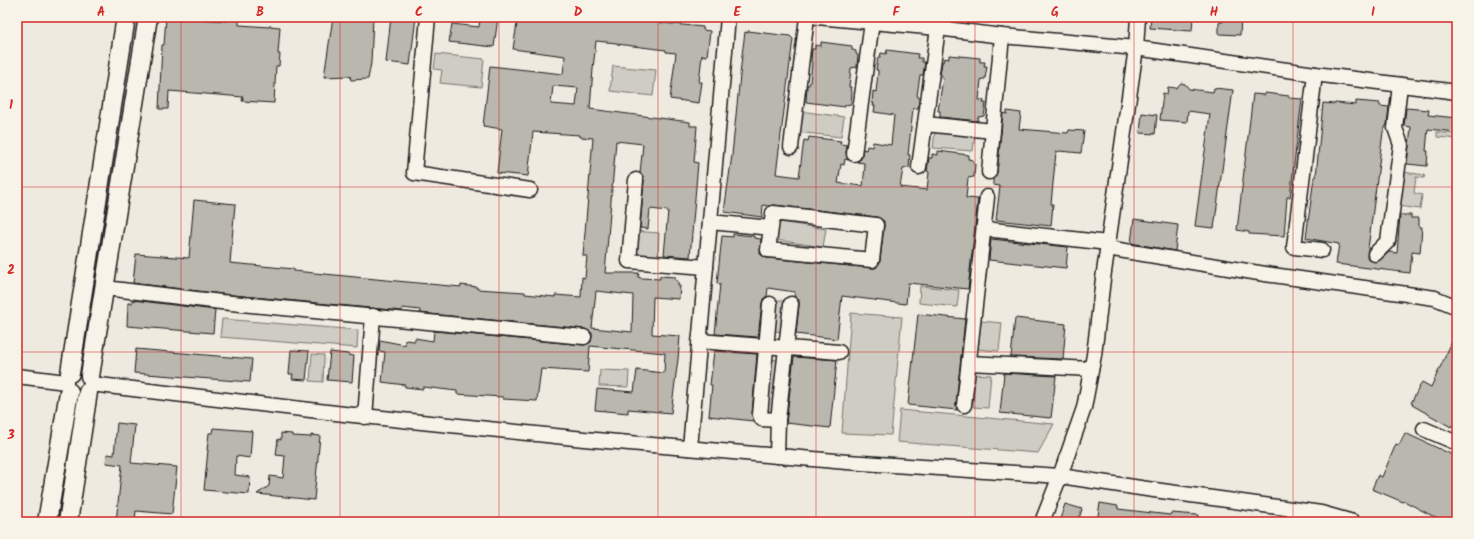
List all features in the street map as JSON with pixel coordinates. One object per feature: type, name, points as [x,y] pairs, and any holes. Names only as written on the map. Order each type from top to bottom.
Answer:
[{"type":"main road","points":[[47,522],[126,17]]},
{"type":"main road","points":[[68,522],[148,17]]},
{"type":"main road","points":[[68,382],[79,370],[83,371],[90,384]]},
{"type":"main road","points":[[68,382],[76,396],[80,396],[90,384]]},
{"type":"street","points":[[428,17],[414,173],[530,190]]},
{"type":"street","points":[[690,448],[728,17]]},
{"type":"street","points":[[791,147],[807,17]]},
{"type":"street","points":[[817,17],[876,21],[1002,36],[1136,48],[1315,74],[1457,92]]},
{"type":"street","points":[[1042,522],[1084,408],[1091,369],[1136,48],[1138,17]]},
{"type":"street","points":[[854,154],[876,21]]},
{"type":"street","points":[[919,166],[938,28]]},
{"type":"street","points":[[989,172],[1002,36]]},
{"type":"street","points":[[1315,74],[1294,247],[1322,250]]},
{"type":"street","points":[[1376,254],[1388,241],[1401,145],[1395,128],[1400,85]]},
{"type":"street","points":[[925,124],[993,131]]},
{"type":"street","points":[[636,180],[629,261],[706,267]]},
{"type":"street","points":[[964,405],[988,197]]},
{"type":"street","points":[[772,213],[876,225],[872,260],[768,250],[770,228],[772,213]]},
{"type":"street","points":[[710,222],[770,228]]},
{"type":"street","points":[[994,230],[1108,245],[1265,274],[1435,298],[1457,307]]},
{"type":"street","points":[[105,288],[221,302],[584,337]]},
{"type":"street","points":[[770,304],[760,415],[762,418],[778,420]]},
{"type":"street","points":[[777,456],[778,420],[791,304]]},
{"type":"street","points":[[365,417],[373,316]]},
{"type":"street","points":[[699,341],[839,352]]},
{"type":"street","points":[[969,363],[1091,369]]},
{"type":"street","points":[[17,376],[68,382]]},
{"type":"street","points":[[90,384],[365,417],[690,448],[956,470],[1060,476],[1321,513],[1346,521]]},
{"type":"street","points":[[1424,429],[1457,443]]},
{"type":"shaded area","points":[[436,54],[484,59],[481,87],[440,83],[442,70],[434,69]]},
{"type":"shaded area","points":[[613,66],[656,70],[653,96],[610,91]]},
{"type":"shaded area","points":[[800,111],[844,117],[841,137],[797,132]]},
{"type":"shaded area","points":[[935,131],[975,134],[973,151],[933,148]]},
{"type":"shaded area","points":[[1437,132],[1457,134],[1457,139],[1437,137]]},
{"type":"shaded area","points":[[1403,172],[1425,175],[1424,178],[1416,177],[1414,193],[1422,195],[1420,209],[1398,206]]},
{"type":"shaded area","points":[[779,222],[826,229],[823,247],[776,240]]},
{"type":"shaded area","points":[[634,231],[659,233],[658,256],[632,254]]},
{"type":"shaded area","points":[[920,286],[959,290],[957,307],[919,303]]},
{"type":"shaded area","points":[[772,299],[786,301],[782,332],[768,330]]},
{"type":"shaded area","points":[[851,313],[902,317],[891,435],[842,433]]},
{"type":"shaded area","points":[[222,319],[358,330],[357,348],[220,337]]},
{"type":"shaded area","points":[[981,321],[1002,323],[999,351],[978,349]]},
{"type":"shaded area","points":[[312,354],[324,355],[323,382],[310,381]]},
{"type":"shaded area","points":[[767,359],[779,360],[774,414],[762,413]]},
{"type":"shaded area","points":[[600,370],[629,371],[628,387],[599,386]]},
{"type":"shaded area","points":[[975,374],[991,375],[988,408],[973,407]]},
{"type":"shaded area","points":[[900,410],[1054,424],[1038,453],[897,442]]},
{"type":"building","points":[[166,17],[198,17],[198,19],[227,21],[239,20],[239,25],[280,27],[278,54],[280,54],[279,66],[276,66],[274,103],[242,101],[243,97],[169,91],[168,109],[159,109],[162,45],[164,45]]},
{"type":"building","points":[[333,17],[373,17],[371,63],[368,79],[351,80],[350,76],[324,77]]},
{"type":"building","points":[[391,17],[416,17],[410,65],[386,62]]},
{"type":"building","points":[[480,17],[498,17],[494,47],[449,42],[452,24],[479,27]]},
{"type":"building","points":[[518,17],[630,17],[653,22],[703,27],[703,30],[710,31],[707,56],[702,55],[699,82],[702,82],[699,103],[670,99],[676,53],[666,52],[666,50],[596,41],[593,69],[590,109],[690,122],[690,126],[697,126],[694,162],[698,163],[690,257],[664,255],[668,211],[650,209],[648,229],[640,228],[644,181],[643,176],[640,173],[643,144],[616,141],[605,273],[639,273],[638,277],[641,278],[660,279],[660,276],[676,277],[675,280],[678,281],[678,286],[680,286],[679,299],[653,297],[652,334],[680,336],[671,413],[628,409],[628,413],[595,410],[597,389],[634,392],[637,370],[664,373],[665,353],[590,346],[588,372],[541,369],[537,401],[457,394],[457,391],[423,387],[423,389],[405,387],[405,385],[382,382],[385,352],[379,351],[380,340],[405,345],[405,340],[415,341],[415,338],[433,341],[434,331],[584,345],[591,342],[592,337],[592,333],[585,329],[420,313],[420,310],[402,308],[402,311],[222,294],[133,283],[136,254],[189,258],[194,200],[235,204],[230,263],[386,280],[461,287],[461,285],[477,287],[477,289],[525,292],[525,294],[555,297],[555,295],[581,297],[582,277],[585,278],[587,256],[583,256],[593,138],[580,137],[580,135],[533,132],[528,176],[497,173],[502,129],[483,126],[490,66],[563,74],[565,56],[513,49]],"holes":[[[553,86],[578,88],[576,106],[551,104]],[[596,291],[633,295],[632,332],[592,328]]]},
{"type":"building","points":[[1151,17],[1193,17],[1192,31],[1150,28]]},
{"type":"building","points":[[1223,17],[1241,17],[1240,35],[1219,34],[1219,22],[1223,22]]},
{"type":"building","points":[[748,31],[790,36],[793,39],[776,174],[799,177],[804,140],[808,141],[809,137],[841,141],[840,144],[847,145],[846,153],[848,160],[845,159],[844,165],[841,164],[838,183],[863,186],[865,166],[864,163],[857,162],[861,159],[863,149],[866,150],[867,146],[872,147],[873,142],[891,145],[894,115],[874,112],[875,106],[873,106],[874,103],[872,103],[873,91],[876,92],[878,70],[876,70],[878,57],[880,57],[881,53],[886,54],[887,50],[918,54],[917,58],[922,58],[922,62],[925,62],[923,75],[920,75],[917,96],[919,97],[918,108],[913,109],[908,155],[910,155],[909,168],[903,169],[900,187],[927,190],[929,158],[932,158],[932,154],[938,155],[938,151],[969,155],[968,159],[973,160],[973,163],[975,164],[974,177],[968,178],[966,198],[978,199],[968,289],[908,283],[906,304],[842,296],[837,339],[796,334],[799,300],[794,296],[795,292],[768,288],[767,296],[763,299],[762,303],[758,337],[715,334],[720,284],[717,283],[722,236],[733,237],[733,234],[754,236],[754,238],[761,239],[760,254],[767,258],[876,268],[880,261],[884,226],[884,221],[877,217],[774,205],[763,205],[762,217],[724,212],[732,155],[745,32],[748,33]]},
{"type":"building","points":[[821,42],[852,46],[852,50],[856,51],[856,54],[858,55],[857,67],[851,68],[849,87],[851,87],[850,91],[852,91],[851,104],[845,105],[845,107],[806,102],[807,85],[809,85],[810,82],[812,49],[815,49],[815,45],[821,46]]},
{"type":"building","points":[[949,55],[980,58],[980,62],[985,62],[984,66],[987,66],[985,79],[981,80],[979,100],[984,100],[983,103],[986,103],[984,116],[978,117],[978,121],[940,117],[940,111],[938,111],[943,78],[941,78],[942,75],[940,75],[942,62],[944,58],[949,59]]},
{"type":"building","points":[[1181,83],[1185,84],[1189,89],[1213,92],[1214,88],[1233,90],[1214,228],[1195,226],[1210,114],[1188,111],[1187,122],[1160,120],[1163,93],[1167,94],[1168,87],[1176,88]]},
{"type":"building","points":[[1265,93],[1302,99],[1290,197],[1287,197],[1284,236],[1249,234],[1249,232],[1237,230],[1253,94],[1265,95]]},
{"type":"building","points":[[1356,101],[1380,103],[1380,106],[1389,107],[1387,124],[1383,132],[1367,257],[1369,260],[1377,262],[1389,252],[1397,253],[1400,215],[1411,215],[1411,218],[1419,218],[1419,227],[1422,227],[1420,253],[1412,252],[1410,273],[1336,264],[1339,244],[1306,238],[1314,177],[1316,177],[1323,103],[1356,105]]},
{"type":"building","points":[[1406,108],[1429,110],[1428,115],[1457,118],[1456,132],[1428,129],[1426,151],[1428,151],[1427,166],[1407,164],[1411,127],[1404,126]]},
{"type":"building","points":[[1007,111],[1021,113],[1019,129],[1068,133],[1069,130],[1084,131],[1081,153],[1056,152],[1051,204],[1053,204],[1051,226],[996,220],[1000,186],[993,185],[993,179],[997,173],[1003,113],[1007,114]]},
{"type":"building","points":[[1142,113],[1157,115],[1155,134],[1140,133]]},
{"type":"building","points":[[1134,219],[1178,225],[1175,251],[1131,243]]},
{"type":"building","points":[[991,239],[1068,247],[1066,268],[989,260]]},
{"type":"building","points":[[133,300],[215,310],[213,333],[127,326],[128,303],[132,303]]},
{"type":"building","points":[[918,314],[965,319],[956,404],[957,410],[908,405]]},
{"type":"building","points":[[1015,318],[1066,324],[1063,359],[1011,357]]},
{"type":"building","points":[[1457,331],[1457,428],[1452,425],[1451,427],[1412,405],[1413,404],[1411,403],[1422,382],[1431,387]]},
{"type":"building","points":[[136,349],[252,359],[250,382],[134,373]]},
{"type":"building","points":[[291,350],[309,351],[306,380],[292,379],[293,374],[289,374]]},
{"type":"building","points":[[714,351],[757,354],[752,414],[753,421],[709,416],[712,385],[710,385]]},
{"type":"building","points":[[330,352],[354,356],[352,382],[327,380]]},
{"type":"building","points":[[794,357],[837,360],[830,428],[786,423]]},
{"type":"building","points":[[1004,373],[1056,376],[1051,418],[1000,413]]},
{"type":"building","points":[[117,423],[135,425],[131,463],[177,467],[172,514],[136,511],[135,522],[116,522],[122,465],[106,463],[107,454],[114,455]]},
{"type":"building","points":[[213,428],[252,431],[250,458],[236,456],[235,475],[250,477],[249,494],[204,490],[209,433],[212,433]]},
{"type":"building","points":[[281,433],[292,434],[292,436],[320,436],[314,500],[257,494],[269,486],[270,476],[283,478],[285,456],[276,455],[278,439],[281,440]]},
{"type":"building","points":[[1405,433],[1457,457],[1457,517],[1454,522],[1444,522],[1404,501],[1403,502],[1372,489],[1378,475],[1382,477],[1396,444],[1399,445]]},
{"type":"building","points":[[1100,503],[1118,506],[1118,509],[1170,515],[1171,513],[1198,515],[1197,522],[1097,522]]},
{"type":"building","points":[[1065,504],[1082,509],[1078,522],[1059,522]]}]
